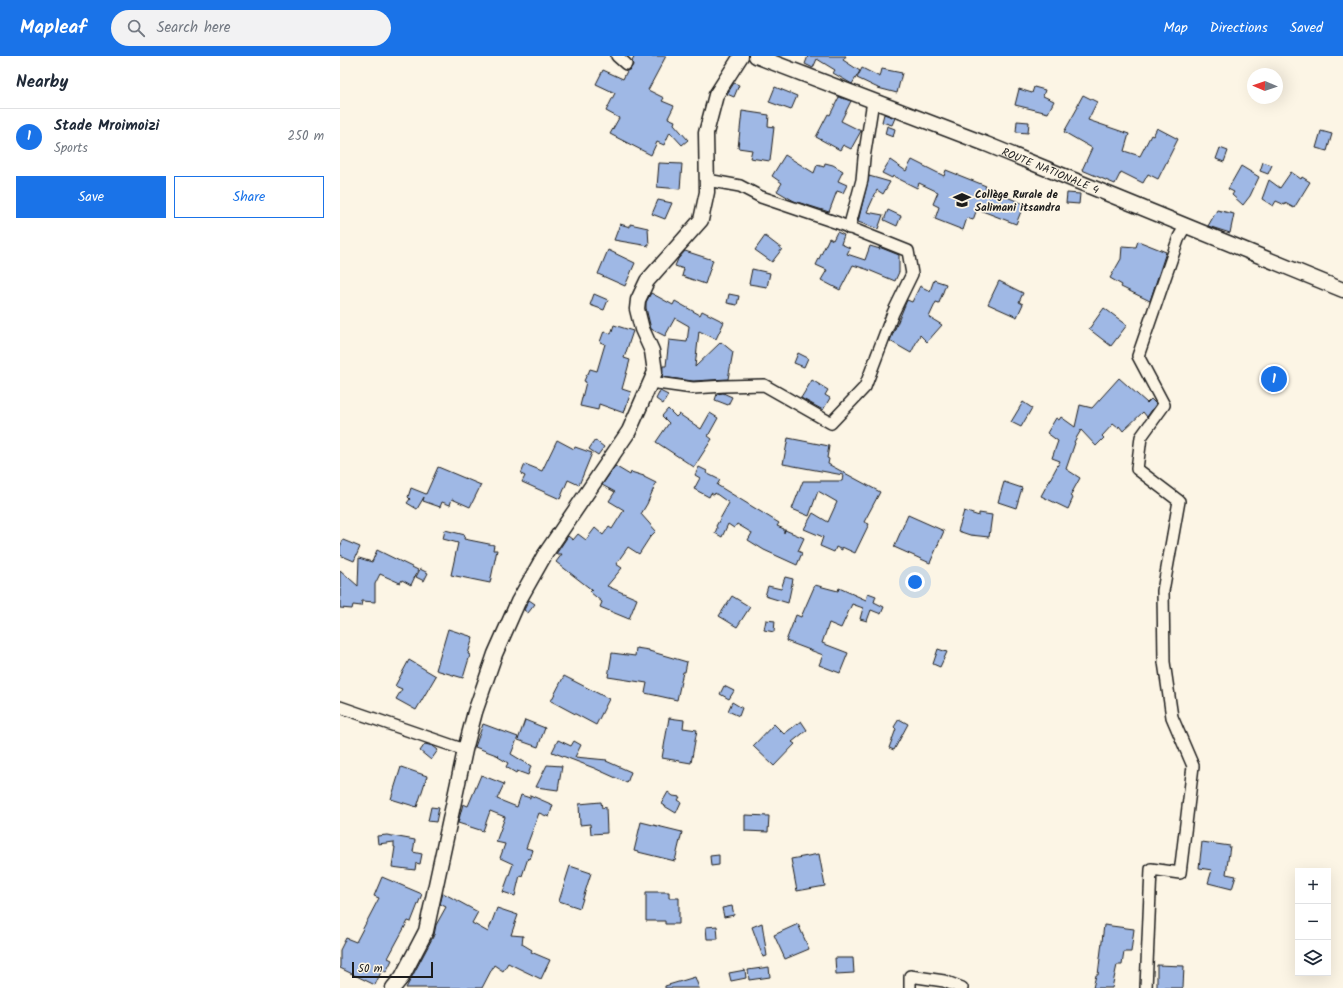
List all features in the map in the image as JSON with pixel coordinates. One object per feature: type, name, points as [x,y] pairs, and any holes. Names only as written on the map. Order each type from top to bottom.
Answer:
[{"type":"main road","points":[[393,988],[402,977],[426,930],[465,750],[475,712],[495,654],[518,602],[544,556],[629,431],[655,372],[652,351],[642,329],[637,309],[638,300],[647,281],[700,220],[707,192],[706,133],[716,95],[741,56]]},
{"type":"main road","name":"ROUTE NATIONALE 4","points":[[756,56],[986,144],[1343,290]]},
{"type":"street","points":[[617,56],[626,64]]},
{"type":"street","points":[[849,228],[862,180],[873,101]]},
{"type":"street","points":[[650,382],[693,388],[764,385],[832,423],[865,388],[893,313],[912,274],[908,251],[849,228],[761,198],[740,186],[707,180]]},
{"type":"street","points":[[1146,988],[1151,869],[1180,873],[1193,766],[1172,717],[1164,662],[1163,591],[1179,501],[1137,469],[1141,437],[1164,405],[1138,356],[1180,237],[1186,225]]},
{"type":"street","points":[[340,707],[465,750]]},
{"type":"street","points":[[910,988],[910,976],[944,981],[962,988]]},
{"type":"building","points":[[635,56],[666,56],[648,90],[664,98],[662,101],[674,106],[668,118],[675,121],[674,124],[688,140],[682,145],[670,132],[664,145],[657,142],[651,155],[610,134],[619,118],[606,111],[615,93],[596,84],[603,70],[623,79],[627,71],[633,65],[632,61]]},
{"type":"building","points":[[808,56],[846,56],[843,60],[860,71],[852,84],[833,73],[835,70],[817,59],[813,68],[805,64]]},
{"type":"building","points":[[862,68],[880,77],[882,69],[902,73],[897,93],[878,88],[857,78]]},
{"type":"building","points":[[734,83],[739,85],[734,97],[727,94]]},
{"type":"building","points":[[775,87],[797,96],[791,110],[769,102]]},
{"type":"building","points":[[1034,87],[1045,90],[1043,96],[1054,101],[1048,113],[1015,105],[1019,89],[1032,93]]},
{"type":"building","points":[[1083,95],[1097,102],[1088,120],[1129,134],[1124,151],[1140,156],[1151,135],[1153,136],[1157,128],[1178,139],[1158,179],[1148,174],[1143,183],[1121,172],[1115,184],[1082,170],[1092,148],[1064,132]]},
{"type":"building","points":[[839,97],[851,101],[841,121],[861,131],[851,149],[843,145],[840,150],[816,137]]},
{"type":"building","points":[[742,111],[769,115],[768,126],[774,127],[770,161],[750,158],[752,150],[738,148]]},
{"type":"building","points":[[884,114],[895,118],[892,125],[882,122]]},
{"type":"building","points":[[1017,121],[1029,122],[1028,133],[1016,132]]},
{"type":"building","points":[[887,126],[895,129],[893,137],[885,134]]},
{"type":"building","points":[[1321,131],[1332,134],[1327,151],[1316,148]]},
{"type":"building","points":[[1220,148],[1228,151],[1224,162],[1216,159]]},
{"type":"building","points":[[785,155],[814,173],[817,165],[824,167],[825,163],[833,165],[843,171],[838,181],[847,185],[843,193],[837,191],[829,212],[794,201],[777,191],[782,183],[772,176]]},
{"type":"building","points":[[890,160],[906,171],[912,160],[944,176],[946,170],[986,186],[985,188],[1024,204],[1016,224],[977,209],[973,220],[967,218],[963,230],[935,219],[939,207],[933,204],[938,192],[919,183],[917,188],[893,176],[892,178],[882,173]]},
{"type":"building","points":[[1263,162],[1272,165],[1268,174],[1260,171]]},
{"type":"building","points":[[659,163],[682,164],[680,189],[657,187]]},
{"type":"building","points":[[1241,166],[1259,177],[1250,196],[1243,205],[1232,195],[1234,192],[1228,189]]},
{"type":"building","points":[[1291,172],[1301,179],[1302,177],[1310,182],[1294,208],[1285,203],[1285,205],[1276,201],[1273,206],[1262,199],[1269,180],[1280,188]]},
{"type":"building","points":[[869,176],[890,182],[883,194],[877,190],[867,212],[883,215],[878,229],[858,222]]},
{"type":"building","points":[[1067,193],[1080,194],[1079,204],[1066,203]]},
{"type":"building","points":[[658,200],[672,203],[665,219],[652,214]]},
{"type":"building","points":[[888,210],[901,216],[897,226],[884,220]]},
{"type":"building","points":[[1217,210],[1234,214],[1230,233],[1208,226]]},
{"type":"building","points":[[620,224],[630,227],[630,224],[648,228],[649,246],[614,240]]},
{"type":"building","points":[[837,232],[844,235],[841,244],[850,248],[847,254],[865,260],[870,246],[880,249],[879,247],[899,255],[899,272],[895,281],[853,265],[840,290],[821,280],[827,270],[816,265],[829,238],[833,240]]},
{"type":"building","points":[[765,236],[782,249],[772,262],[755,250]]},
{"type":"building","points":[[1138,241],[1166,252],[1150,301],[1121,287],[1122,285],[1110,278],[1121,259],[1122,246],[1136,247]]},
{"type":"building","points":[[608,250],[635,263],[625,286],[598,274]]},
{"type":"building","points":[[685,251],[713,260],[705,284],[682,276],[684,269],[675,266],[678,259]]},
{"type":"building","points":[[752,269],[770,273],[767,287],[749,284]]},
{"type":"building","points":[[934,280],[946,284],[939,303],[936,302],[929,317],[942,325],[927,342],[920,335],[911,353],[890,341],[907,300],[912,302],[920,286],[930,291]]},
{"type":"building","points":[[999,281],[1023,293],[1019,302],[1023,304],[1017,317],[988,304]]},
{"type":"building","points":[[651,293],[673,305],[675,301],[700,315],[702,311],[724,322],[716,339],[699,331],[695,367],[721,342],[733,352],[728,379],[693,381],[662,377],[663,366],[666,366],[669,340],[687,342],[689,326],[675,318],[665,336],[651,329],[646,302]]},
{"type":"building","points":[[594,294],[608,300],[604,310],[590,305]]},
{"type":"building","points":[[729,294],[739,296],[737,305],[727,303]]},
{"type":"building","points":[[1104,308],[1127,325],[1111,346],[1089,329]]},
{"type":"building","points":[[614,325],[633,331],[624,358],[630,360],[622,389],[631,392],[624,413],[599,404],[598,410],[580,406],[586,382],[584,381],[587,374],[590,369],[597,371],[605,344],[600,342],[604,331],[611,334]]},
{"type":"building","points":[[798,353],[808,358],[804,367],[794,363]]},
{"type":"building","points":[[1119,378],[1147,403],[1151,399],[1156,404],[1147,417],[1143,412],[1123,431],[1119,426],[1118,428],[1113,424],[1102,436],[1104,438],[1096,446],[1081,430],[1074,442],[1075,443],[1066,469],[1080,478],[1070,496],[1073,498],[1068,509],[1041,496],[1060,461],[1052,458],[1058,441],[1047,433],[1056,418],[1059,420],[1061,417],[1075,427],[1080,405],[1092,408]]},
{"type":"building","points":[[812,380],[828,390],[825,395],[830,398],[823,410],[801,398]]},
{"type":"building","points":[[660,391],[668,395],[663,404],[656,399]]},
{"type":"building","points":[[723,393],[732,397],[728,405],[715,400],[717,394]]},
{"type":"building","points":[[1023,402],[1032,408],[1021,427],[1011,422]]},
{"type":"building","points":[[668,409],[676,417],[679,414],[701,429],[710,413],[718,418],[708,436],[712,439],[694,467],[656,442],[669,423],[662,416]]},
{"type":"building","points":[[788,438],[829,446],[827,458],[829,459],[828,464],[880,492],[864,522],[869,524],[855,553],[842,547],[842,550],[836,547],[834,552],[820,546],[823,537],[804,529],[813,513],[828,522],[837,502],[818,491],[809,516],[792,509],[803,481],[842,481],[843,475],[783,464]]},
{"type":"building","points":[[557,440],[574,449],[575,447],[592,453],[579,485],[568,480],[560,499],[522,482],[525,476],[521,474],[525,464],[542,471]]},
{"type":"building","points":[[595,440],[604,447],[598,455],[589,449]]},
{"type":"building","points":[[615,466],[630,475],[631,472],[644,476],[656,483],[641,514],[656,531],[650,537],[639,554],[628,547],[616,564],[622,568],[607,586],[637,599],[629,619],[600,607],[602,602],[590,592],[592,590],[556,562],[562,554],[556,554],[568,536],[573,540],[578,534],[586,540],[595,528],[603,535],[609,527],[612,529],[624,510],[609,501],[615,492],[602,485]]},
{"type":"building","points":[[438,467],[481,485],[470,507],[452,499],[450,505],[442,502],[440,507],[423,501],[424,497],[417,509],[407,503],[410,499],[408,497],[411,488],[426,494]]},
{"type":"building","points":[[699,467],[707,471],[706,473],[720,480],[717,485],[779,523],[777,526],[784,529],[784,533],[785,530],[804,538],[798,551],[802,553],[797,565],[764,550],[748,540],[752,533],[737,524],[734,528],[728,524],[722,537],[715,533],[717,528],[716,526],[729,503],[715,493],[714,495],[711,493],[709,497],[694,489],[700,478],[695,475]]},
{"type":"building","points":[[1004,482],[1022,488],[1016,508],[998,502]]},
{"type":"building","points":[[964,511],[979,516],[979,513],[992,515],[989,537],[970,535],[958,531]]},
{"type":"building","points":[[908,515],[944,531],[930,563],[894,547]]},
{"type":"building","points":[[445,530],[465,535],[464,539],[494,545],[493,550],[497,550],[490,583],[451,575],[458,543],[443,539]]},
{"type":"building","points":[[343,540],[360,547],[354,561],[340,555],[340,547]]},
{"type":"building","points":[[377,550],[418,570],[411,585],[402,580],[400,583],[380,574],[375,584],[375,602],[362,601],[361,606],[353,605],[352,609],[340,608],[340,570],[358,586],[359,558],[372,562]]},
{"type":"building","points":[[420,569],[428,573],[424,581],[416,577]]},
{"type":"building","points":[[785,577],[793,579],[788,603],[765,596],[768,586],[781,589]]},
{"type":"building","points":[[815,585],[838,591],[839,588],[866,600],[868,593],[876,596],[874,602],[884,607],[881,614],[871,610],[867,621],[860,619],[863,608],[852,604],[841,628],[829,623],[822,643],[848,653],[840,673],[819,665],[823,655],[786,641],[796,615],[801,617]]},
{"type":"building","points":[[732,596],[750,607],[737,627],[719,616]]},
{"type":"building","points":[[529,600],[535,604],[528,613],[524,610]]},
{"type":"building","points":[[766,620],[775,621],[774,632],[764,630]]},
{"type":"building","points":[[448,629],[473,637],[468,654],[470,655],[463,678],[436,670]]},
{"type":"building","points":[[636,648],[649,650],[687,662],[685,672],[683,672],[677,700],[645,693],[647,683],[608,677],[612,653],[635,656]]},
{"type":"building","points":[[938,649],[947,652],[940,667],[933,664]]},
{"type":"building","points":[[409,660],[436,676],[416,710],[396,699],[402,689],[395,686]]},
{"type":"building","points":[[564,676],[609,699],[596,725],[551,701]]},
{"type":"building","points":[[724,686],[734,691],[729,699],[720,694]]},
{"type":"building","points":[[732,702],[742,708],[739,716],[728,711]]},
{"type":"building","points":[[669,718],[684,720],[683,728],[697,730],[691,763],[662,758]]},
{"type":"building","points":[[899,719],[908,724],[894,750],[889,748],[896,729],[894,727]]},
{"type":"building","points":[[525,720],[545,728],[538,747],[518,740]]},
{"type":"building","points":[[801,721],[807,730],[792,742],[795,744],[774,766],[753,746],[774,724],[784,734]]},
{"type":"building","points":[[483,724],[518,737],[511,754],[531,766],[528,775],[517,771],[516,773],[506,767],[508,763],[498,757],[499,756],[475,747]]},
{"type":"building","points":[[558,740],[571,746],[574,741],[581,745],[575,757],[607,760],[606,761],[631,772],[627,783],[594,768],[552,752]]},
{"type":"building","points":[[425,744],[433,746],[438,750],[431,760],[420,751]]},
{"type":"building","points":[[547,765],[562,766],[558,790],[536,787]]},
{"type":"building","points":[[401,767],[427,776],[417,807],[391,799]]},
{"type":"building","points":[[481,775],[504,784],[497,799],[517,807],[521,795],[530,798],[530,795],[553,805],[549,817],[539,813],[526,848],[533,850],[530,859],[528,858],[522,876],[520,875],[515,896],[503,892],[513,864],[500,858],[505,844],[496,842],[505,817],[490,811],[483,831],[458,823],[463,804],[468,806]]},
{"type":"building","points":[[668,792],[673,796],[680,797],[678,800],[681,802],[676,813],[661,804]]},
{"type":"building","points":[[601,802],[602,808],[606,807],[607,833],[591,834],[590,824],[580,825],[579,804]]},
{"type":"building","points":[[431,807],[439,808],[436,822],[428,821]]},
{"type":"building","points":[[745,815],[769,816],[768,832],[745,831]]},
{"type":"building","points":[[641,822],[682,832],[675,861],[634,851]]},
{"type":"building","points":[[387,835],[415,840],[413,852],[422,854],[420,864],[416,863],[415,870],[392,867],[395,847],[394,842],[378,844],[377,836]]},
{"type":"building","points":[[1202,842],[1230,846],[1226,874],[1236,876],[1232,889],[1208,883],[1212,870],[1199,868]]},
{"type":"building","points":[[819,854],[825,886],[797,891],[791,859]]},
{"type":"building","points":[[719,855],[719,865],[711,866],[710,856]]},
{"type":"building","points":[[570,866],[591,873],[580,908],[559,901]]},
{"type":"building","points":[[382,877],[422,894],[411,922],[408,921],[388,958],[392,960],[386,972],[382,970],[375,985],[340,968],[340,950],[346,938],[356,942],[379,898],[374,896]]},
{"type":"building","points":[[646,892],[669,892],[669,898],[679,898],[679,924],[665,924],[665,921],[646,921]]},
{"type":"building","points":[[443,893],[478,912],[472,923],[488,932],[497,908],[518,915],[511,935],[523,936],[522,944],[532,950],[531,952],[550,960],[541,979],[508,963],[503,971],[494,965],[482,988],[406,988],[434,935],[436,925],[446,907],[440,904]]},
{"type":"building","points":[[732,906],[734,915],[724,917],[722,908]]},
{"type":"building","points":[[762,923],[767,956],[763,957],[752,927]]},
{"type":"building","points":[[798,924],[809,949],[785,959],[774,935]]},
{"type":"building","points":[[1104,925],[1134,929],[1131,952],[1124,952],[1122,965],[1117,965],[1112,988],[1093,988],[1096,975],[1098,975]]},
{"type":"building","points":[[717,926],[718,939],[707,939],[706,927]]},
{"type":"building","points":[[835,958],[853,958],[854,973],[836,974]]},
{"type":"building","points":[[1157,965],[1184,966],[1183,988],[1157,988]]},
{"type":"building","points":[[769,967],[770,977],[749,980],[748,970]]},
{"type":"building","points":[[745,970],[746,978],[731,981],[729,973]]},
{"type":"building","points":[[695,977],[699,988],[665,988],[665,986]]},
{"type":"place","name":"Collège Rurale de Salimani itsandra","points":[[962,200]]},
{"type":"place","name":"Stade Mroimoizi","points":[[1274,379]]}]
